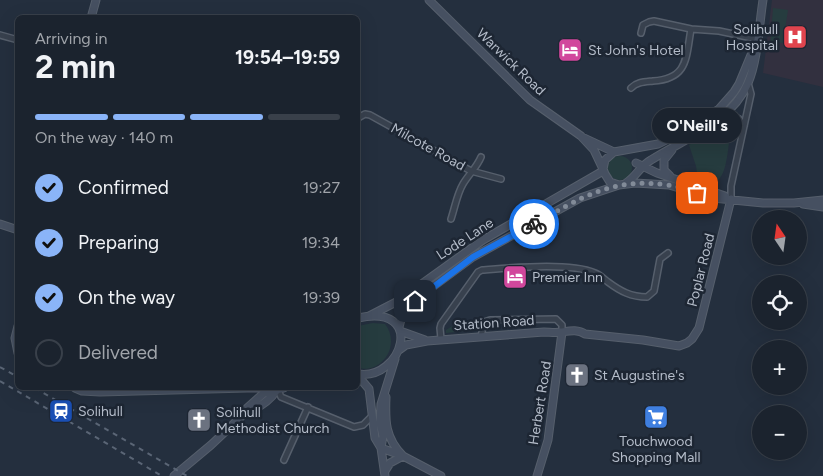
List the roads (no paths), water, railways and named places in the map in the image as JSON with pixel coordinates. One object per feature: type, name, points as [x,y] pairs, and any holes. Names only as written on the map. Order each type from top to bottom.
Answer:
[{"type":"main road","points":[[92,15],[96,0]]},
{"type":"main road","name":"Warwick Road","points":[[429,0],[530,100],[581,136],[594,150],[603,170]]},
{"type":"main road","points":[[621,184],[633,178],[639,165],[678,144],[726,113],[740,97],[748,83],[754,66],[763,0]]},
{"type":"main road","points":[[757,41],[734,92],[719,109],[694,126],[658,144],[618,151],[605,160],[603,170],[610,182],[669,185],[713,198],[763,203],[798,203],[823,200]]},
{"type":"main road","name":"Warwick Road","points":[[581,136],[618,151]]},
{"type":"main road","points":[[672,178],[664,170],[664,160],[678,144]]},
{"type":"main road","points":[[618,151],[630,154],[639,165],[731,199]]},
{"type":"main road","name":"Lode Lane","points":[[368,316],[398,301],[483,240],[603,170]]},
{"type":"main road","name":"Lode Lane","points":[[400,329],[400,319],[407,308],[473,257],[580,198],[621,184]]},
{"type":"main road","name":"Poplar Road","points":[[688,343],[695,336],[699,328],[731,199]]},
{"type":"main road","points":[[798,203],[823,207]]},
{"type":"main road","points":[[0,224],[15,229]]},
{"type":"main road","points":[[360,318],[368,316]]},
{"type":"main road","name":"Station Road","points":[[368,316],[388,318],[400,329],[427,341]]},
{"type":"main road","points":[[385,474],[381,448],[383,436],[380,423],[380,404],[401,343],[400,329]]},
{"type":"main road","name":"Station Road","points":[[397,353],[406,346],[441,339],[544,332],[643,340],[674,346],[688,343]]},
{"type":"main road","name":"Herbert Road","points":[[537,476],[548,440],[562,332]]},
{"type":"main road","points":[[360,375],[370,375],[378,371],[397,353]]},
{"type":"main road","points":[[360,377],[369,389],[375,438],[381,448],[403,456],[441,476]]},
{"type":"main road","points":[[386,387],[385,415],[387,431],[394,446],[403,456]]},
{"type":"main road","points":[[80,390],[113,392],[189,390]]},
{"type":"main road","points":[[174,476],[211,445],[264,393],[275,390]]},
{"type":"main road","points":[[385,474],[390,463],[403,456]]},
{"type":"street","points":[[642,33],[644,25],[651,21],[719,31],[757,41]]},
{"type":"street","points":[[631,88],[636,83],[666,80],[682,70],[686,61],[691,28]]},
{"type":"street","points":[[0,35],[15,39]]},
{"type":"street","points":[[731,199],[751,94],[748,83]]},
{"type":"street","points":[[726,113],[739,119],[744,126]]},
{"type":"street","name":"Milcote Road","points":[[360,117],[365,114],[370,115],[471,171],[501,180]]},
{"type":"street","points":[[451,219],[462,186],[471,171],[478,166],[481,157]]},
{"type":"street","points":[[441,339],[441,324],[478,272],[482,270],[514,267],[580,269],[596,273],[630,295],[647,297],[654,292],[660,259],[668,253]]},
{"type":"street","points":[[480,337],[484,322],[490,320],[556,319],[562,325],[562,332]]},
{"type":"street","points":[[279,390],[281,396],[354,427],[363,425],[371,417]]},
{"type":"street","points":[[284,460],[308,406]]},
{"type":"railway","points":[[0,367],[15,375]]},
{"type":"railway","points":[[0,381],[15,390]]},
{"type":"railway","points":[[15,390],[162,476]]},
{"type":"railway","points":[[38,390],[187,476]]},
{"type":"place","name":"Solihull Hospital","points":[[795,37]]},
{"type":"place","name":"St John's Hotel","points":[[570,50]]},
{"type":"place","name":"O'Neill's","points":[[697,193]]},
{"type":"place","name":"Premier Inn","points":[[515,277]]},
{"type":"place","name":"St Augustine's","points":[[577,375]]},
{"type":"place","name":"Solihull","points":[[61,411]]},
{"type":"place","name":"Touchwood Shopping Mall","points":[[656,417]]},
{"type":"place","name":"Solihull Methodist Church","points":[[199,420]]}]
